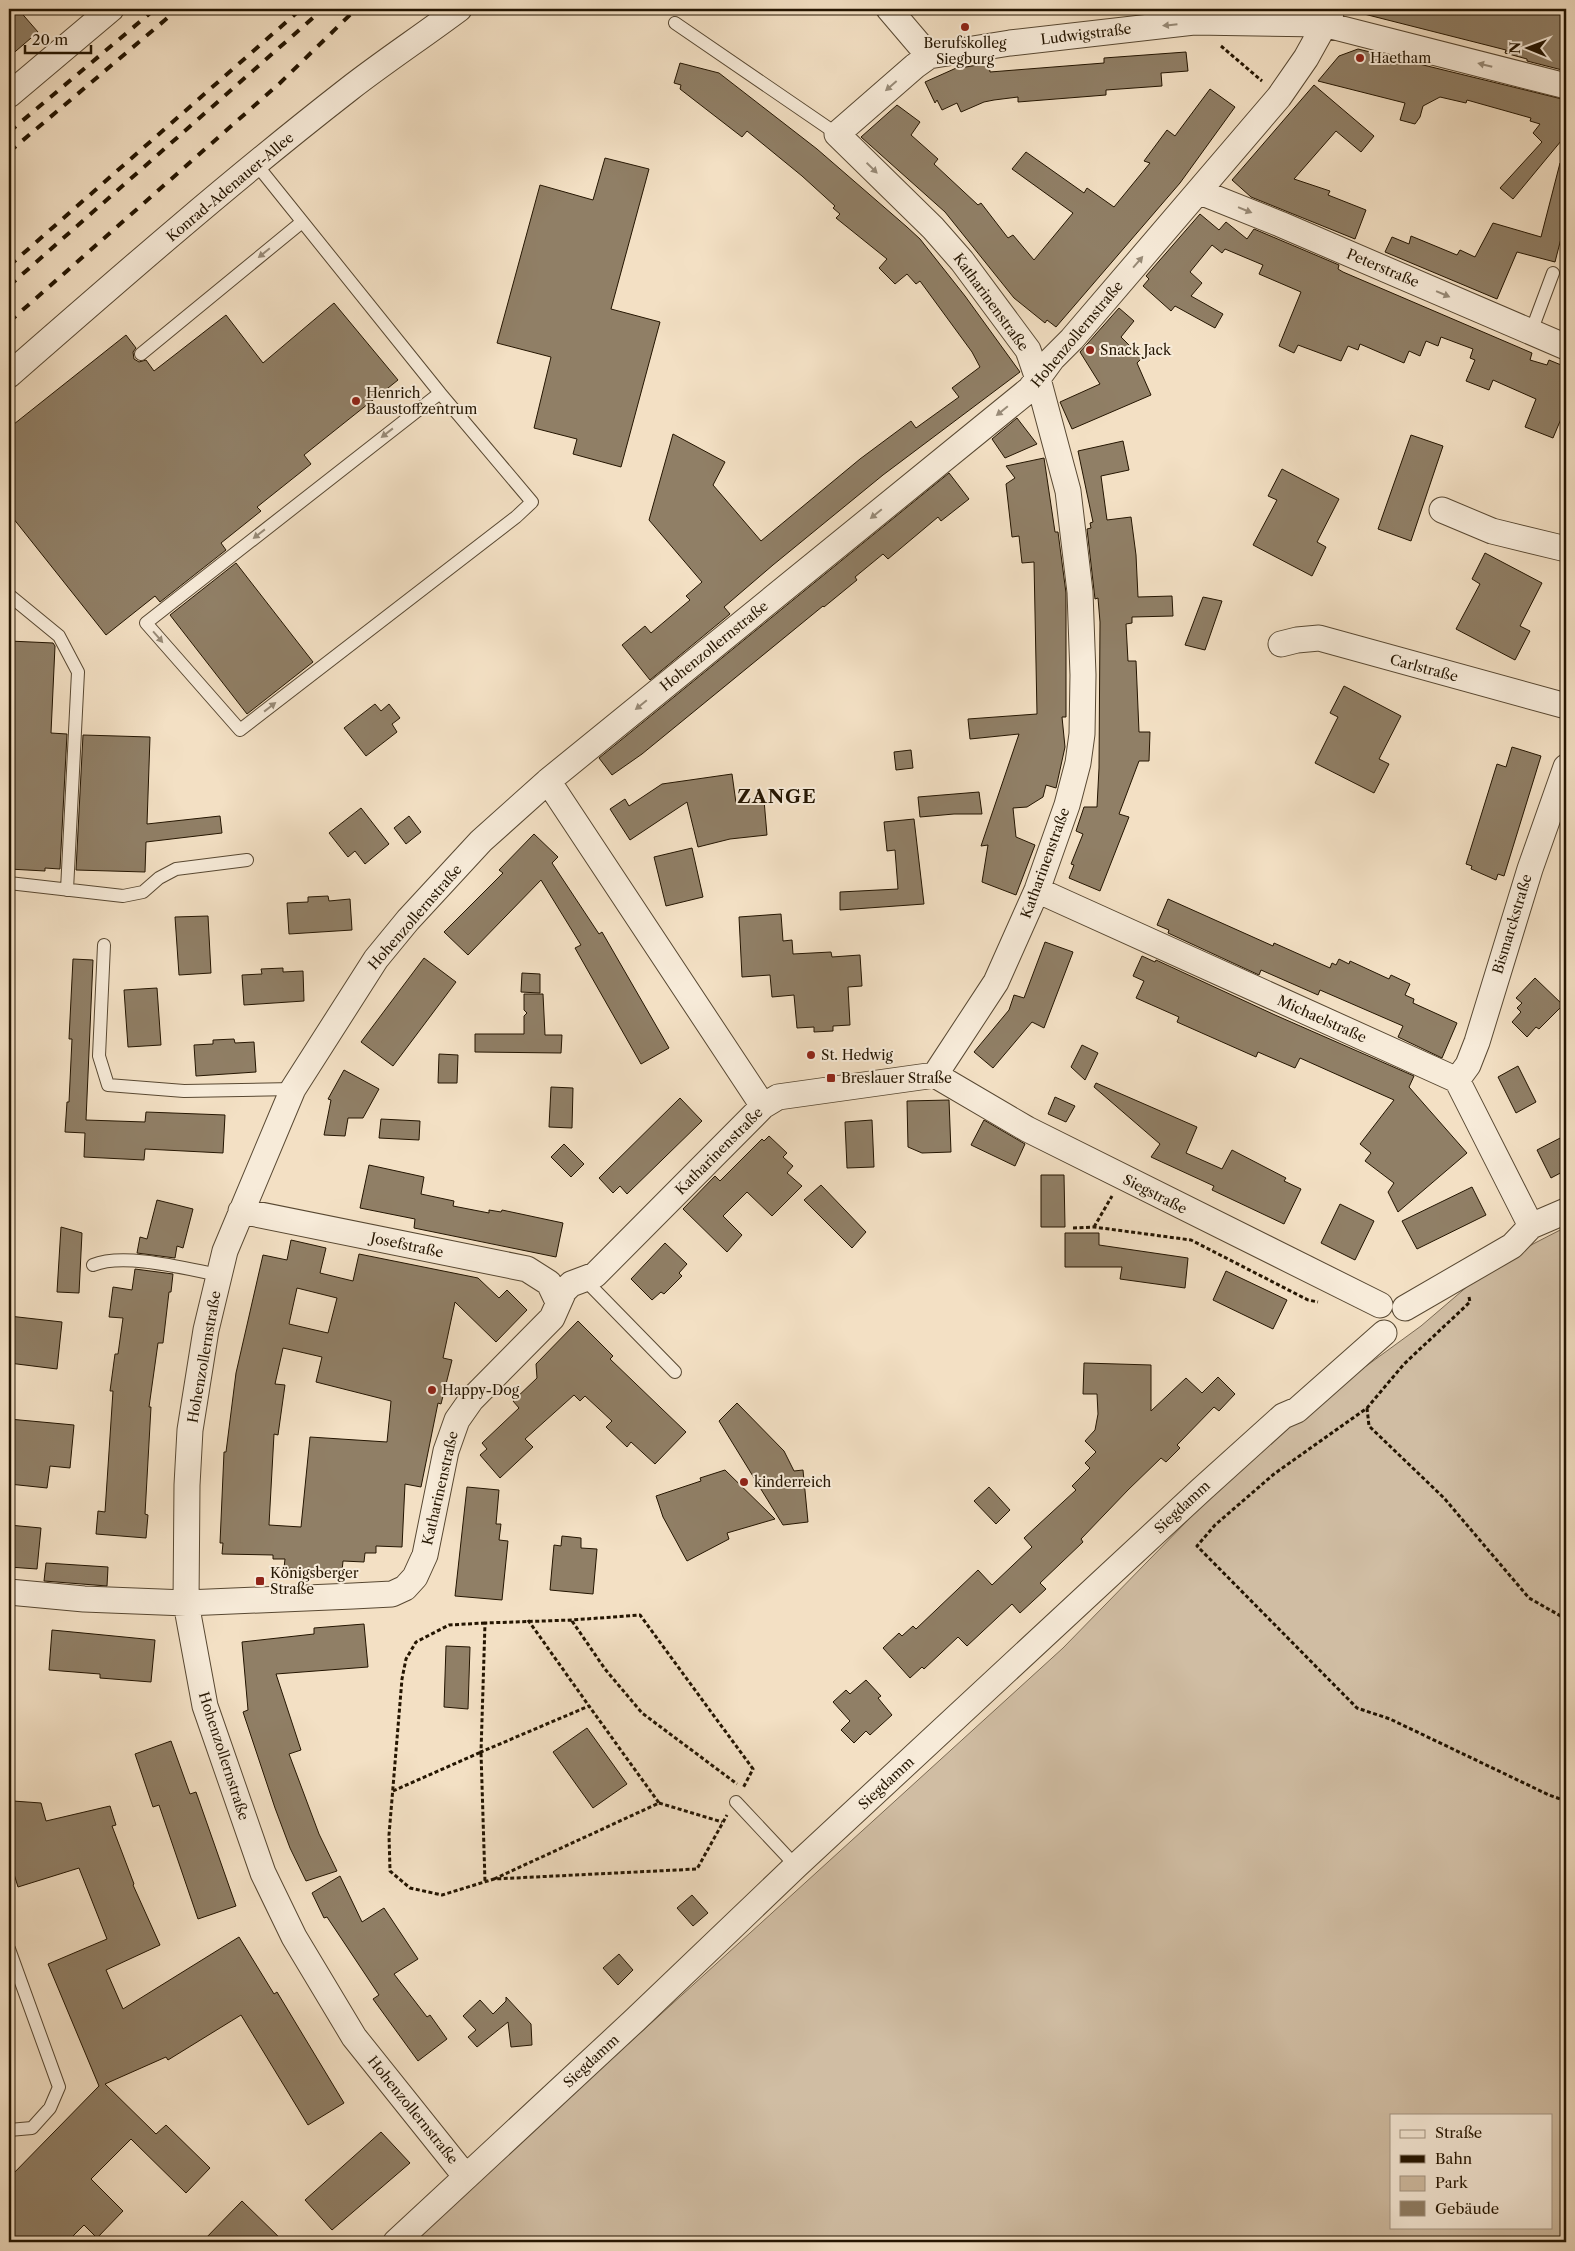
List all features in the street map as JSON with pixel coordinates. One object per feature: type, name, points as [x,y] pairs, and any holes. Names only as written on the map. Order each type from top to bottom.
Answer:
[{"type":"street","points":[[9,95],[111,9]]},
{"type":"street","name":"Konrad-Adenauer-Allee","points":[[9,375],[122,276],[256,164],[350,89],[459,9]]},
{"type":"street","points":[[888,9],[929,56]]},
{"type":"street","name":"Ludwigstraße","points":[[837,134],[929,56],[1112,20],[1194,22],[1328,16],[1566,86]]},
{"type":"street","name":"Hohenzollernstraße","points":[[466,2176],[354,2037],[294,1937],[257,1856],[205,1706],[186,1603],[187,1485],[190,1430],[206,1330],[225,1251],[241,1210],[293,1089],[346,1003],[381,953],[481,841],[548,781],[1030,388],[1052,358],[1072,338],[1200,192],[1279,97],[1306,58],[1328,16]]},
{"type":"street","name":"Katharinenstraße","points":[[186,1603],[392,1594],[405,1588],[422,1565],[446,1451],[457,1420],[471,1400],[552,1318],[558,1302],[571,1284],[595,1275],[763,1106],[778,1097],[935,1075],[996,982],[1037,890],[1067,805],[1078,763],[1082,734],[1083,675],[1080,592],[1068,491],[1038,379],[1028,350],[962,261],[933,228],[837,134]]},
{"type":"street","name":"Peterstraße","points":[[1200,192],[1280,224],[1566,347]]},
{"type":"street","points":[[1442,510],[1492,531],[1566,549]]},
{"type":"street","name":"Carlstraße","points":[[1281,644],[1319,638],[1566,706]]},
{"type":"street","name":"Bismarckstraße","points":[[1457,1080],[1468,1065],[1477,1042],[1530,869],[1566,767]]},
{"type":"street","points":[[548,781],[763,1106]]},
{"type":"street","name":"Michaelstraße","points":[[1037,890],[1457,1080]]},
{"type":"street","name":"Siegstraße","points":[[935,1075],[1027,1129],[1380,1305]]},
{"type":"street","points":[[1457,1080],[1531,1226]]},
{"type":"street","name":"Josefstraße","points":[[241,1210],[527,1269],[549,1283],[558,1302]]},
{"type":"street","points":[[1405,1308],[1512,1246],[1531,1226],[1566,1212]]},
{"type":"street","points":[[1391,1300],[1405,1308],[1408,1317],[1403,1330],[1394,1334],[1384,1333],[1378,1329],[1374,1316],[1380,1305],[1391,1300]]},
{"type":"street","name":"Siegdamm","points":[[396,2242],[635,2020],[796,1866],[1201,1490],[1284,1416],[1297,1410],[1384,1333]]},
{"type":"street","points":[[9,1592],[84,1599],[186,1603]]},
{"type":"lane","name":"Katharinenstraße","points":[[676,23],[837,134]]},
{"type":"lane","points":[[256,164],[440,394],[532,502],[516,517],[240,730],[146,623],[440,394]]},
{"type":"lane","points":[[141,354],[302,222]]},
{"type":"lane","points":[[1530,332],[1553,273]]},
{"type":"lane","points":[[9,595],[59,636],[78,672],[68,890]]},
{"type":"lane","points":[[9,883],[124,896],[144,892],[159,878],[176,869],[247,860]]},
{"type":"lane","points":[[104,945],[99,1056],[108,1085],[184,1091],[293,1089]]},
{"type":"lane","points":[[93,1264],[126,1260],[180,1267],[220,1275]]},
{"type":"lane","points":[[585,1280],[675,1372]]},
{"type":"lane","points":[[736,1802],[796,1866]]},
{"type":"lane","points":[[9,1949],[60,2087],[50,2108],[32,2128],[9,2130]]},
{"type":"path","points":[[1194,22],[1279,97]]},
{"type":"path","points":[[1094,1227],[1122,1178]]},
{"type":"path","points":[[1073,1228],[1094,1227],[1190,1240],[1308,1300],[1327,1304]]},
{"type":"path","points":[[1465,1274],[1470,1302],[1404,1364],[1367,1408],[1274,1474],[1216,1525],[1197,1546],[1357,1708],[1390,1719],[1548,1795],[1566,1801]]},
{"type":"path","points":[[1367,1408],[1368,1426],[1444,1498],[1529,1598],[1566,1619]]},
{"type":"path","points":[[494,1879],[697,1869],[722,1822],[736,1802],[754,1769],[640,1614],[572,1620],[528,1620],[449,1625],[416,1642],[406,1659],[402,1679],[389,1834],[390,1871],[410,1888],[442,1895],[494,1879],[659,1803]]},
{"type":"path","points":[[528,1620],[659,1803],[722,1822]]},
{"type":"path","points":[[572,1620],[605,1669],[642,1713],[743,1788]]},
{"type":"path","points":[[485,1623],[481,1752],[485,1882]]},
{"type":"path","points":[[393,1791],[589,1706]]},
{"type":"green space","points":[[1566,1227],[1566,2242],[413,2242],[1063,1648],[1232,1475],[1347,1380],[1421,1326],[1469,1285],[1533,1244]]},
{"type":"building","points":[[9,9],[18,9],[38,32],[9,57]]},
{"type":"building","points":[[1365,9],[1541,9],[1558,13],[1566,16],[1566,71],[1527,61],[1527,59],[1505,53],[1506,50],[1364,14]]},
{"type":"building","points":[[1358,49],[1566,100],[1566,135],[1513,199],[1500,188],[1542,142],[1533,133],[1540,124],[1530,121],[1531,118],[1467,100],[1466,103],[1440,97],[1423,106],[1420,117],[1415,124],[1400,120],[1405,103],[1318,81],[1339,56]]},
{"type":"building","points":[[1186,52],[1188,71],[1161,73],[1162,86],[1106,90],[1106,95],[1018,102],[1018,97],[994,100],[984,102],[961,112],[957,103],[942,110],[937,100],[935,103],[925,82],[963,65],[960,68],[989,63],[990,72],[1104,63],[1104,58]]},
{"type":"building","points":[[680,63],[719,73],[817,149],[907,227],[920,239],[965,296],[1020,372],[883,475],[773,565],[724,607],[730,614],[650,680],[622,645],[645,626],[651,633],[690,600],[686,596],[702,582],[649,520],[673,434],[725,462],[713,485],[761,541],[860,459],[911,421],[916,428],[959,397],[952,388],[980,367],[972,352],[920,281],[916,284],[907,274],[895,284],[879,268],[887,259],[836,218],[840,214],[833,208],[835,206],[747,131],[742,137],[680,89],[681,85],[674,83]]},
{"type":"building","points":[[1314,85],[1374,136],[1361,152],[1336,131],[1294,179],[1330,191],[1328,195],[1366,210],[1355,239],[1251,197],[1232,180]]},
{"type":"building","points":[[1210,89],[1235,107],[1180,183],[1056,327],[1047,320],[1045,323],[1014,298],[945,212],[861,137],[897,105],[920,122],[911,135],[938,159],[934,164],[978,205],[981,203],[1008,238],[1013,235],[1034,260],[1073,213],[1012,169],[1026,152],[1084,193],[1087,188],[1114,207],[1150,163],[1144,161],[1167,130],[1175,136]]},
{"type":"building","points":[[605,158],[649,169],[611,309],[660,322],[621,467],[573,454],[577,439],[534,428],[551,357],[497,343],[540,185],[593,200]]},
{"type":"building","points":[[1560,163],[1566,164],[1566,219],[1555,262],[1517,252],[1497,299],[1385,252],[1392,237],[1409,244],[1411,236],[1457,255],[1460,250],[1475,257],[1493,223],[1541,237]]},
{"type":"building","points":[[1200,214],[1219,230],[1226,222],[1247,239],[1254,229],[1339,265],[1338,269],[1343,272],[1532,353],[1530,360],[1547,365],[1549,360],[1566,367],[1566,407],[1553,438],[1525,427],[1536,399],[1493,380],[1489,390],[1466,381],[1475,360],[1470,358],[1473,349],[1441,337],[1438,346],[1426,341],[1420,356],[1409,351],[1404,363],[1360,344],[1358,350],[1348,346],[1341,361],[1298,345],[1294,353],[1279,346],[1301,292],[1259,274],[1263,265],[1225,249],[1222,253],[1212,245],[1190,272],[1202,283],[1191,296],[1223,314],[1215,328],[1175,306],[1171,311],[1143,286],[1149,279],[1146,276]]},
{"type":"building","points":[[334,303],[398,380],[304,455],[311,464],[257,507],[261,511],[221,543],[226,550],[160,602],[155,596],[106,635],[9,513],[9,428],[126,335],[136,348],[133,352],[134,359],[139,362],[146,360],[154,371],[226,315],[263,363]]},
{"type":"building","points":[[1119,308],[1134,321],[1121,337],[1142,358],[1137,363],[1151,395],[1072,429],[1060,402],[1100,384],[1080,352]]},
{"type":"building","points":[[1017,418],[1037,444],[1005,458],[992,439]]},
{"type":"building","points":[[1411,435],[1443,446],[1411,541],[1378,529]]},
{"type":"building","points":[[1123,441],[1129,470],[1101,476],[1107,520],[1131,517],[1136,555],[1138,597],[1172,596],[1173,616],[1132,617],[1132,623],[1126,624],[1128,661],[1136,661],[1139,732],[1150,732],[1149,761],[1139,761],[1119,814],[1129,817],[1100,891],[1069,878],[1074,865],[1071,864],[1083,834],[1076,831],[1084,807],[1097,807],[1099,768],[1100,622],[1098,598],[1095,599],[1087,529],[1091,528],[1090,523],[1093,522],[1078,451]]},
{"type":"building","points":[[1044,458],[1055,532],[1058,532],[1066,593],[1066,717],[1062,717],[1065,747],[1056,788],[1046,785],[1043,797],[1027,807],[1013,808],[1016,837],[1035,845],[1016,895],[982,882],[988,845],[981,846],[1019,734],[970,739],[968,719],[1037,714],[1034,562],[1022,563],[1019,536],[1012,537],[1006,484],[1015,478],[1006,466]]},
{"type":"building","points":[[1282,469],[1339,499],[1317,542],[1326,547],[1312,576],[1253,545],[1277,500],[1268,496]]},
{"type":"building","points":[[949,473],[969,499],[941,521],[938,517],[888,559],[883,554],[855,577],[857,580],[824,607],[642,754],[612,775],[599,758]]},
{"type":"building","points":[[1485,553],[1542,583],[1520,626],[1530,631],[1515,660],[1456,629],[1480,584],[1472,579]]},
{"type":"building","points":[[236,563],[313,662],[247,714],[170,615]]},
{"type":"building","points":[[1203,597],[1222,601],[1205,650],[1185,645]]},
{"type":"building","points":[[9,641],[53,643],[55,646],[51,733],[67,734],[60,869],[45,868],[45,871],[9,869]]},
{"type":"building","points":[[1344,686],[1401,716],[1379,759],[1389,764],[1374,793],[1315,763],[1338,717],[1330,713]]},
{"type":"building","points":[[375,704],[381,711],[389,704],[400,718],[392,724],[397,732],[366,756],[344,728]]},
{"type":"building","points":[[83,735],[150,737],[147,824],[220,816],[222,833],[146,842],[145,872],[76,870]]},
{"type":"building","points":[[1512,747],[1541,756],[1504,876],[1498,874],[1496,880],[1471,869],[1472,866],[1466,864],[1497,764],[1506,767]]},
{"type":"building","points":[[911,750],[913,768],[896,770],[894,752]]},
{"type":"building","points":[[732,774],[736,803],[764,800],[767,835],[730,839],[698,847],[687,802],[630,840],[610,809],[625,799],[629,806],[662,784]]},
{"type":"building","points":[[979,792],[982,814],[920,817],[918,797]]},
{"type":"building","points":[[361,808],[389,844],[365,864],[355,851],[348,857],[329,833]]},
{"type":"building","points":[[409,816],[421,832],[406,844],[394,828]]},
{"type":"building","points":[[914,819],[924,904],[840,910],[840,892],[898,889],[895,850],[887,851],[884,822]]},
{"type":"building","points":[[534,834],[558,857],[552,863],[599,934],[602,932],[669,1048],[641,1064],[575,948],[581,945],[541,880],[468,955],[444,932],[503,873],[499,870]]},
{"type":"building","points":[[692,848],[703,897],[666,906],[654,857]]},
{"type":"building","points":[[328,896],[329,901],[350,899],[352,930],[289,934],[287,903],[308,902],[308,897]]},
{"type":"building","points":[[1168,899],[1273,946],[1274,943],[1330,968],[1332,963],[1336,965],[1339,959],[1349,964],[1350,961],[1389,979],[1391,975],[1410,984],[1405,995],[1414,999],[1413,1003],[1457,1023],[1442,1058],[1398,1037],[1403,1026],[1320,990],[1318,995],[1261,970],[1259,975],[1168,933],[1169,930],[1157,925]]},
{"type":"building","points":[[781,914],[783,941],[792,940],[793,954],[831,952],[832,957],[860,955],[862,986],[848,987],[850,1025],[833,1026],[833,1031],[814,1032],[814,1027],[797,1028],[794,995],[772,997],[770,975],[742,977],[739,917]]},
{"type":"building","points":[[208,916],[211,973],[179,975],[175,917]]},
{"type":"building","points":[[1045,942],[1073,952],[1044,1028],[1032,1022],[993,1068],[974,1052],[1009,1010],[1014,995],[1024,998]]},
{"type":"building","points":[[1142,956],[1155,962],[1156,960],[1414,1076],[1409,1087],[1467,1153],[1398,1212],[1388,1192],[1394,1183],[1365,1161],[1371,1153],[1360,1144],[1394,1100],[1300,1058],[1295,1068],[1258,1052],[1256,1057],[1177,1022],[1179,1017],[1136,998],[1144,981],[1133,976]]},
{"type":"building","points":[[424,958],[456,982],[393,1066],[361,1042]]},
{"type":"building","points":[[73,959],[93,960],[86,1120],[145,1122],[146,1112],[225,1115],[223,1153],[145,1149],[144,1160],[84,1157],[85,1133],[65,1132],[67,1102],[69,1102],[72,1039],[69,1039]]},
{"type":"building","points":[[283,968],[283,972],[303,971],[304,1001],[244,1005],[242,975],[262,974],[261,969]]},
{"type":"building","points":[[522,973],[540,974],[540,993],[521,992]]},
{"type":"building","points":[[1535,978],[1563,1005],[1539,1029],[1536,1027],[1527,1037],[1512,1022],[1521,1012],[1517,1008],[1522,1003],[1516,998]]},
{"type":"building","points":[[157,988],[161,1045],[128,1047],[124,990]]},
{"type":"building","points":[[524,994],[543,994],[545,1035],[562,1035],[561,1053],[475,1052],[475,1034],[524,1034],[524,1016],[527,1013],[524,1010]]},
{"type":"building","points":[[234,1039],[235,1043],[254,1042],[256,1072],[196,1076],[194,1045],[213,1044],[213,1040]]},
{"type":"building","points":[[1082,1045],[1098,1053],[1085,1080],[1071,1067]]},
{"type":"building","points":[[439,1054],[458,1055],[457,1083],[438,1083]]},
{"type":"building","points":[[1518,1066],[1536,1102],[1516,1113],[1498,1077]]},
{"type":"building","points":[[344,1070],[379,1089],[363,1118],[348,1118],[345,1136],[324,1135],[331,1100],[328,1099]]},
{"type":"building","points":[[1096,1083],[1197,1127],[1186,1153],[1222,1169],[1232,1150],[1286,1178],[1284,1181],[1301,1189],[1284,1224],[1212,1190],[1214,1186],[1151,1157],[1160,1144],[1094,1087]]},
{"type":"building","points":[[551,1087],[573,1088],[572,1128],[549,1127]]},
{"type":"building","points":[[1055,1097],[1075,1106],[1066,1122],[1048,1114]]},
{"type":"building","points":[[680,1098],[702,1121],[627,1194],[620,1186],[613,1193],[599,1178]]},
{"type":"building","points":[[949,1100],[951,1152],[922,1153],[908,1147],[907,1101]]},
{"type":"building","points":[[381,1119],[420,1121],[419,1140],[379,1138]]},
{"type":"building","points":[[872,1120],[874,1167],[847,1168],[845,1122]]},
{"type":"building","points":[[984,1120],[1025,1144],[1015,1166],[971,1145]]},
{"type":"building","points":[[1566,1135],[1566,1170],[1551,1178],[1537,1150]]},
{"type":"building","points":[[769,1136],[787,1153],[783,1157],[793,1166],[787,1173],[802,1186],[772,1216],[747,1192],[723,1216],[742,1235],[727,1252],[683,1209],[715,1176],[720,1181],[762,1139],[764,1141]]},
{"type":"building","points":[[564,1144],[584,1164],[571,1177],[551,1157]]},
{"type":"building","points":[[369,1165],[424,1177],[421,1194],[454,1201],[453,1206],[489,1213],[489,1210],[501,1212],[502,1210],[563,1223],[556,1257],[414,1228],[415,1219],[360,1208]]},
{"type":"building","points":[[1041,1175],[1064,1175],[1065,1227],[1041,1227]]},
{"type":"building","points":[[821,1185],[866,1232],[852,1248],[804,1200]]},
{"type":"building","points":[[1472,1187],[1486,1215],[1417,1249],[1402,1221]]},
{"type":"building","points":[[157,1200],[193,1209],[183,1248],[177,1246],[175,1258],[137,1253],[140,1237],[147,1239]]},
{"type":"building","points":[[1340,1204],[1374,1221],[1355,1260],[1321,1243]]},
{"type":"building","points":[[61,1227],[82,1233],[79,1293],[57,1292]]},
{"type":"building","points":[[1065,1233],[1099,1233],[1099,1245],[1188,1258],[1185,1288],[1120,1279],[1122,1267],[1065,1267]]},
{"type":"building","points":[[291,1240],[326,1248],[320,1273],[353,1281],[359,1254],[478,1278],[499,1298],[507,1290],[527,1310],[496,1342],[455,1302],[443,1358],[452,1360],[441,1404],[438,1403],[421,1487],[405,1484],[402,1547],[376,1546],[376,1553],[365,1553],[364,1562],[343,1561],[342,1571],[284,1568],[285,1559],[273,1559],[273,1555],[222,1554],[223,1543],[220,1543],[224,1452],[226,1452],[236,1373],[263,1255],[287,1260]],"holes":[[[297,1288],[337,1298],[328,1333],[289,1324]],[[283,1348],[322,1357],[316,1382],[391,1401],[387,1442],[310,1437],[301,1527],[269,1525],[274,1434],[278,1435],[285,1385],[275,1384]]]},
{"type":"building","points":[[665,1243],[687,1264],[679,1273],[682,1276],[664,1294],[661,1292],[652,1300],[631,1279]]},
{"type":"building","points":[[135,1269],[173,1274],[163,1343],[158,1343],[149,1407],[151,1407],[145,1514],[148,1515],[146,1538],[96,1534],[98,1511],[105,1512],[113,1391],[110,1391],[115,1354],[118,1354],[123,1318],[109,1317],[113,1287],[132,1290]]},
{"type":"building","points":[[1226,1271],[1287,1300],[1273,1329],[1213,1300]]},
{"type":"building","points":[[9,1316],[62,1322],[57,1369],[9,1363]]},
{"type":"building","points":[[578,1321],[613,1356],[610,1359],[686,1432],[655,1464],[631,1442],[627,1447],[606,1427],[612,1421],[585,1396],[580,1401],[574,1395],[525,1439],[533,1447],[500,1478],[480,1455],[487,1449],[482,1443],[519,1408],[513,1401],[537,1378],[536,1364]]},
{"type":"building","points":[[1084,1363],[1151,1365],[1151,1411],[1186,1378],[1202,1393],[1218,1377],[1235,1394],[1219,1411],[1214,1407],[1177,1445],[1180,1448],[1166,1462],[1161,1458],[1128,1490],[1081,1539],[1083,1542],[1040,1583],[1046,1589],[1020,1613],[1012,1604],[967,1646],[958,1637],[924,1669],[922,1667],[910,1678],[883,1648],[899,1633],[902,1636],[913,1626],[916,1629],[978,1570],[992,1585],[1032,1547],[1024,1538],[1076,1490],[1072,1486],[1090,1468],[1085,1463],[1096,1452],[1085,1441],[1095,1430],[1098,1414],[1097,1394],[1083,1394]]},
{"type":"building","points":[[737,1403],[784,1451],[794,1471],[803,1470],[808,1522],[783,1525],[719,1421]]},
{"type":"building","points":[[9,1419],[74,1425],[70,1468],[50,1466],[47,1488],[9,1484]]},
{"type":"building","points":[[725,1470],[775,1519],[727,1533],[729,1539],[687,1561],[663,1517],[656,1496],[701,1481],[700,1478]]},
{"type":"building","points":[[467,1487],[499,1490],[496,1524],[501,1524],[499,1540],[508,1541],[502,1600],[455,1596]]},
{"type":"building","points":[[989,1487],[1010,1510],[996,1524],[974,1501]]},
{"type":"building","points":[[9,1525],[41,1528],[37,1569],[9,1567]]},
{"type":"building","points":[[562,1536],[581,1538],[581,1548],[597,1549],[593,1594],[550,1590],[554,1545],[561,1546]]},
{"type":"building","points":[[46,1563],[108,1567],[107,1586],[44,1581]]},
{"type":"building","points":[[364,1624],[368,1667],[276,1674],[301,1750],[289,1754],[319,1834],[337,1871],[306,1881],[290,1848],[275,1808],[243,1712],[248,1710],[242,1642],[314,1634],[314,1628]]},
{"type":"building","points":[[52,1630],[155,1640],[151,1682],[100,1678],[100,1674],[49,1670]]},
{"type":"building","points":[[446,1646],[470,1647],[468,1709],[444,1707]]},
{"type":"building","points":[[866,1680],[881,1696],[878,1698],[892,1715],[870,1735],[866,1731],[854,1743],[841,1730],[850,1721],[833,1702],[846,1690],[850,1694]]},
{"type":"building","points":[[587,1728],[627,1784],[593,1808],[553,1752]]},
{"type":"building","points":[[171,1741],[190,1794],[196,1792],[236,1906],[198,1919],[159,1805],[153,1807],[135,1754]]},
{"type":"building","points":[[13,1801],[41,1803],[46,1821],[110,1806],[116,1825],[112,1826],[133,1885],[160,1945],[106,1970],[123,2009],[239,1937],[274,1994],[277,1992],[344,2103],[308,2125],[241,2015],[168,2060],[166,2057],[105,2084],[156,2134],[166,2125],[210,2168],[186,2193],[131,2139],[91,2179],[123,2211],[97,2238],[84,2225],[67,2242],[9,2242],[9,2178],[99,2086],[48,1964],[107,1939],[79,1868],[18,1887],[9,1858],[9,1817],[11,1817]]},
{"type":"building","points":[[340,1876],[362,1922],[384,1908],[418,1959],[394,1974],[427,2017],[430,2015],[447,2039],[418,2061],[373,1999],[379,1995],[327,1917],[324,1918],[312,1893]]},
{"type":"building","points":[[692,1895],[708,1913],[693,1926],[677,1908]]},
{"type":"building","points":[[619,1954],[633,1970],[618,1985],[603,1968]]},
{"type":"building","points":[[506,1997],[531,2024],[532,2045],[511,2047],[508,2022],[477,2047],[468,2037],[476,2030],[463,2016],[480,2000],[493,2014],[506,2001]]},
{"type":"building","points":[[381,2132],[410,2163],[332,2230],[305,2200]]},
{"type":"building","points":[[242,2201],[284,2242],[202,2242]]},
{"type":"railway","points":[[9,132],[155,9]]},
{"type":"railway","points":[[9,152],[178,9]]},
{"type":"railway","points":[[9,266],[301,9]]},
{"type":"railway","points":[[9,286],[323,9]]},
{"type":"railway","points":[[9,322],[280,83],[356,9]]},
{"type":"place","name":"Berufskolleg Siegburg","points":[[965,27]]},
{"type":"place","name":"Haetham","points":[[1360,58]]},
{"type":"place","name":"Snack Jack","points":[[1090,350]]},
{"type":"place","name":"Henrich Baustoffzentrum","points":[[356,401]]},
{"type":"place","name":"St. Hedwig","points":[[811,1055]]},
{"type":"place","name":"Breslauer Straße","points":[[831,1078]]},
{"type":"place","name":"Happy-Dog","points":[[432,1390]]},
{"type":"place","name":"kinderreich","points":[[744,1482]]},
{"type":"place","name":"Königsberger Straße","points":[[260,1581]]},
{"type":"district","name":"ZANGE","points":[[777,796]]}]
